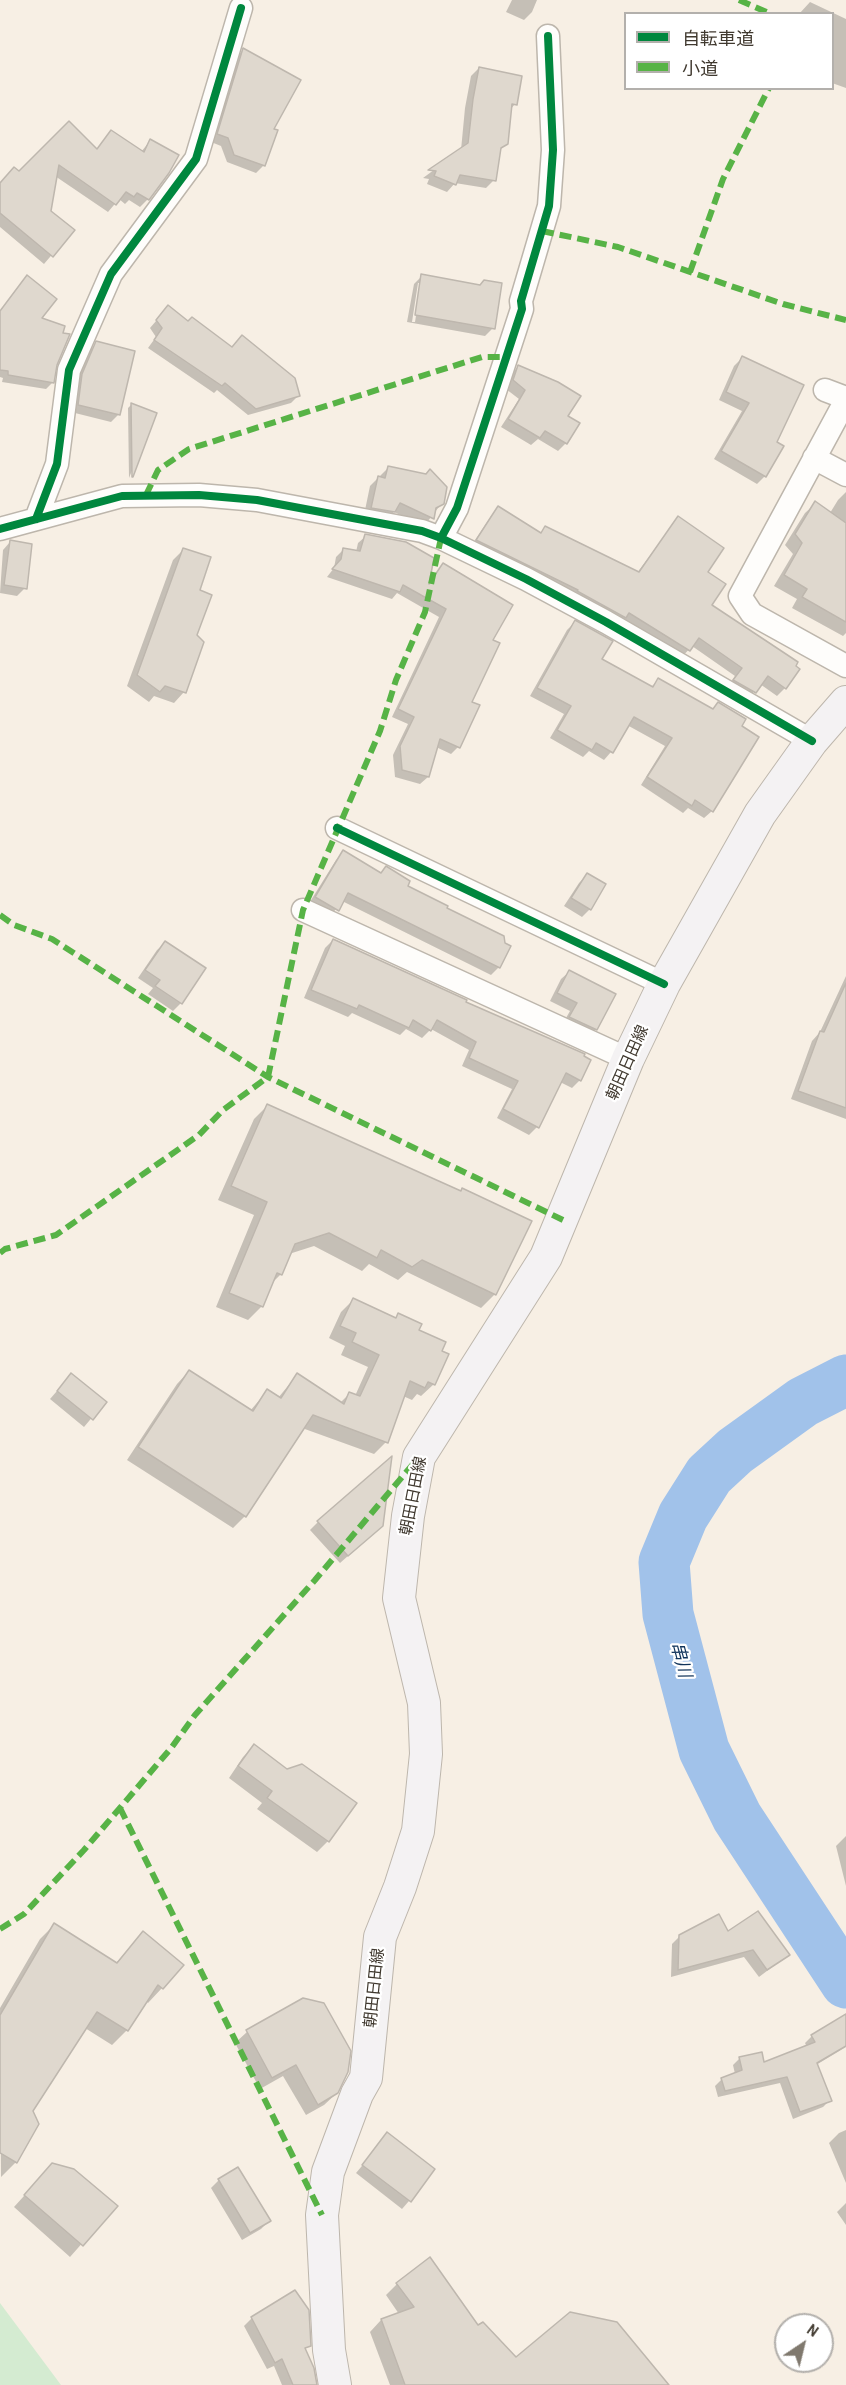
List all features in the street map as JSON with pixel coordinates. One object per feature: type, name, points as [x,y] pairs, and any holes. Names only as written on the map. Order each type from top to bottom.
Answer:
[{"type":"main road","name":"朝田日田線","points":[[335,2385],[329,2350],[322,2215],[328,2172],[357,2094],[366,2078],[380,1937],[400,1887],[418,1831],[426,1754],[424,1703],[399,1598],[408,1516],[419,1457],[546,1257],[628,1059],[664,984],[760,814],[812,741],[846,702]]},
{"type":"street","points":[[36,519],[57,464],[69,370],[111,274],[196,159],[241,8]]},
{"type":"street","points":[[441,538],[457,508],[522,309],[521,301],[549,206],[553,150],[548,36]]},
{"type":"street","points":[[825,390],[846,399],[740,596],[752,614],[846,666]]},
{"type":"street","points":[[814,458],[846,475]]},
{"type":"street","points":[[0,529],[122,496],[199,495],[257,500],[422,531],[526,579],[606,622],[812,741]]},
{"type":"street","points":[[337,828],[664,984]]},
{"type":"street","points":[[303,910],[628,1059]]},
{"type":"green space","points":[[0,2303],[61,2385],[0,2385]]},
{"type":"building","points":[[243,48],[301,80],[274,129],[278,130],[265,166],[234,155],[228,138],[217,134]]},
{"type":"building","points":[[479,67],[522,76],[517,105],[512,104],[508,144],[501,148],[496,181],[460,175],[456,185],[434,176],[436,171],[428,170],[468,143]]},
{"type":"building","points":[[69,121],[97,149],[111,130],[144,152],[150,139],[179,155],[149,200],[137,193],[134,197],[126,192],[116,205],[59,165],[51,211],[75,230],[53,257],[0,213],[0,183],[14,167],[19,171]]},
{"type":"building","points":[[421,274],[480,285],[484,280],[502,283],[495,329],[415,315]]},
{"type":"building","points":[[27,275],[57,299],[42,318],[65,326],[63,333],[70,334],[57,365],[54,383],[8,375],[8,371],[0,370],[0,311]]},
{"type":"building","points":[[168,305],[188,321],[192,317],[232,347],[242,335],[295,378],[300,396],[256,409],[225,383],[222,386],[154,340],[162,328],[156,320]]},
{"type":"building","points":[[96,341],[135,351],[120,415],[78,405],[82,374]]},
{"type":"building","points":[[742,356],[804,385],[777,442],[784,446],[766,477],[721,451],[749,403],[726,392]]},
{"type":"building","points":[[518,365],[558,382],[581,396],[568,416],[580,423],[567,444],[545,431],[540,438],[508,419],[525,390],[513,380]]},
{"type":"building","points":[[131,403],[157,413],[133,477],[132,477]]},
{"type":"building","points":[[388,466],[426,474],[430,469],[447,487],[444,504],[436,508],[434,519],[400,503],[395,512],[371,508],[378,476],[385,478]]},
{"type":"building","points":[[815,501],[846,523],[846,622],[802,597],[807,589],[784,575],[802,543],[795,534]]},
{"type":"building","points":[[498,506],[541,533],[545,526],[639,572],[678,516],[724,548],[708,572],[726,584],[712,605],[798,662],[796,666],[800,669],[786,689],[768,676],[756,693],[733,680],[742,668],[699,638],[690,651],[629,613],[626,618],[578,590],[476,540]]},
{"type":"building","points":[[365,534],[406,542],[434,558],[429,584],[443,563],[513,605],[493,640],[500,643],[472,702],[480,705],[460,748],[440,739],[429,777],[402,770],[400,746],[414,717],[398,709],[446,609],[403,585],[400,592],[332,569],[341,559],[343,548],[360,551]]},
{"type":"building","points":[[10,540],[32,544],[27,589],[4,585]]},
{"type":"building","points":[[183,548],[211,557],[200,590],[212,595],[197,635],[204,642],[186,693],[165,686],[160,692],[137,675]]},
{"type":"building","points":[[575,620],[613,641],[602,659],[653,687],[658,678],[713,709],[718,702],[746,719],[742,726],[759,737],[713,812],[695,800],[692,806],[647,777],[672,738],[634,717],[613,753],[596,743],[592,750],[557,730],[571,706],[537,688]]},
{"type":"building","points":[[343,850],[381,873],[386,866],[410,881],[408,886],[504,936],[505,943],[511,946],[500,968],[348,893],[339,911],[315,897]]},
{"type":"building","points":[[587,873],[606,884],[591,910],[571,898]]},
{"type":"building","points":[[333,939],[467,1000],[466,1002],[585,1054],[584,1056],[591,1060],[581,1081],[566,1073],[539,1128],[503,1109],[518,1081],[469,1058],[476,1042],[437,1020],[431,1031],[413,1020],[409,1028],[359,1005],[357,1009],[311,990]]},
{"type":"building","points":[[165,941],[206,968],[182,1004],[155,986],[160,980],[145,970]]},
{"type":"building","points":[[569,970],[616,994],[597,1030],[569,1017],[577,1003],[557,993]]},
{"type":"building","points":[[846,983],[846,1108],[798,1091],[820,1031],[824,1032]]},
{"type":"building","points":[[267,1104],[461,1191],[462,1188],[532,1221],[496,1295],[422,1260],[412,1267],[381,1250],[377,1258],[329,1233],[295,1244],[282,1275],[277,1273],[263,1307],[229,1293],[267,1202],[231,1186]]},
{"type":"building","points":[[353,1298],[396,1318],[398,1313],[422,1324],[419,1330],[446,1342],[442,1351],[449,1354],[435,1385],[428,1382],[425,1388],[410,1381],[388,1443],[313,1415],[246,1517],[138,1447],[189,1370],[253,1411],[267,1389],[281,1398],[297,1373],[344,1404],[349,1392],[360,1396],[379,1355],[352,1342],[356,1333],[340,1326]]},
{"type":"building","points":[[71,1373],[107,1402],[93,1420],[57,1391]]},
{"type":"building","points":[[392,1456],[383,1526],[348,1556],[317,1521]]},
{"type":"building","points":[[254,1744],[287,1769],[302,1764],[357,1803],[329,1842],[267,1798],[272,1791],[238,1766]]},
{"type":"building","points":[[758,1911],[790,1955],[767,1970],[753,1950],[678,1970],[679,1935],[719,1914],[728,1931]]},
{"type":"building","points":[[54,1923],[117,1963],[143,1931],[184,1965],[163,1989],[158,1985],[128,2031],[97,2012],[33,2111],[39,2124],[17,2163],[0,2153],[0,2015]]},
{"type":"building","points":[[303,1998],[324,2003],[351,2051],[348,2072],[338,2093],[318,2105],[296,2065],[272,2078],[246,2030]]},
{"type":"building","points":[[846,2014],[846,2046],[817,2063],[832,2101],[800,2112],[787,2077],[725,2091],[721,2078],[742,2070],[739,2057],[762,2052],[764,2062],[815,2042],[811,2035]]},
{"type":"building","points":[[387,2132],[435,2169],[411,2202],[362,2165]]},
{"type":"building","points":[[52,2163],[74,2169],[118,2206],[83,2246],[24,2195]]},
{"type":"building","points":[[238,2167],[271,2221],[250,2233],[218,2179]]},
{"type":"building","points":[[430,2257],[478,2325],[483,2322],[516,2357],[570,2312],[617,2322],[669,2385],[405,2385],[381,2319],[414,2307],[396,2283]]},
{"type":"building","points":[[295,2290],[309,2310],[311,2346],[305,2348],[314,2368],[317,2385],[293,2385],[282,2359],[275,2363],[251,2317]]},
{"type":"waterway","name":"串川","points":[[846,1380],[803,1402],[735,1451],[709,1475],[683,1516],[664,1562],[668,1614],[704,1750],[737,1817],[846,1983]]},
{"type":"marked path","points":[[739,0],[766,12]]},
{"type":"marked path","points":[[690,272],[723,179],[768,90]]},
{"type":"marked path","points":[[542,231],[618,247],[783,304],[846,320]]},
{"type":"marked path","points":[[146,495],[158,470],[189,449],[482,357],[506,357]]},
{"type":"marked path","points":[[0,1253],[5,1249],[56,1235],[199,1135],[223,1110],[268,1077],[303,910],[380,731],[396,680],[425,612],[441,538]]},
{"type":"marked path","points":[[0,915],[14,925],[52,939],[268,1077],[563,1220]]},
{"type":"marked path","points":[[0,1929],[24,1914],[84,1850],[172,1747],[195,1715],[315,1580],[419,1457]]},
{"type":"marked path","points":[[120,1808],[322,2215]]},
{"type":"cycle path","points":[[36,519],[57,464],[69,370],[111,274],[196,159],[241,8]]},
{"type":"cycle path","points":[[441,538],[457,508],[522,309],[521,301],[549,206],[553,150],[548,36]]},
{"type":"cycle path","points":[[0,529],[122,496],[199,495],[257,500],[422,531],[526,579],[606,622],[812,741]]},
{"type":"cycle path","points":[[337,828],[664,984]]}]
